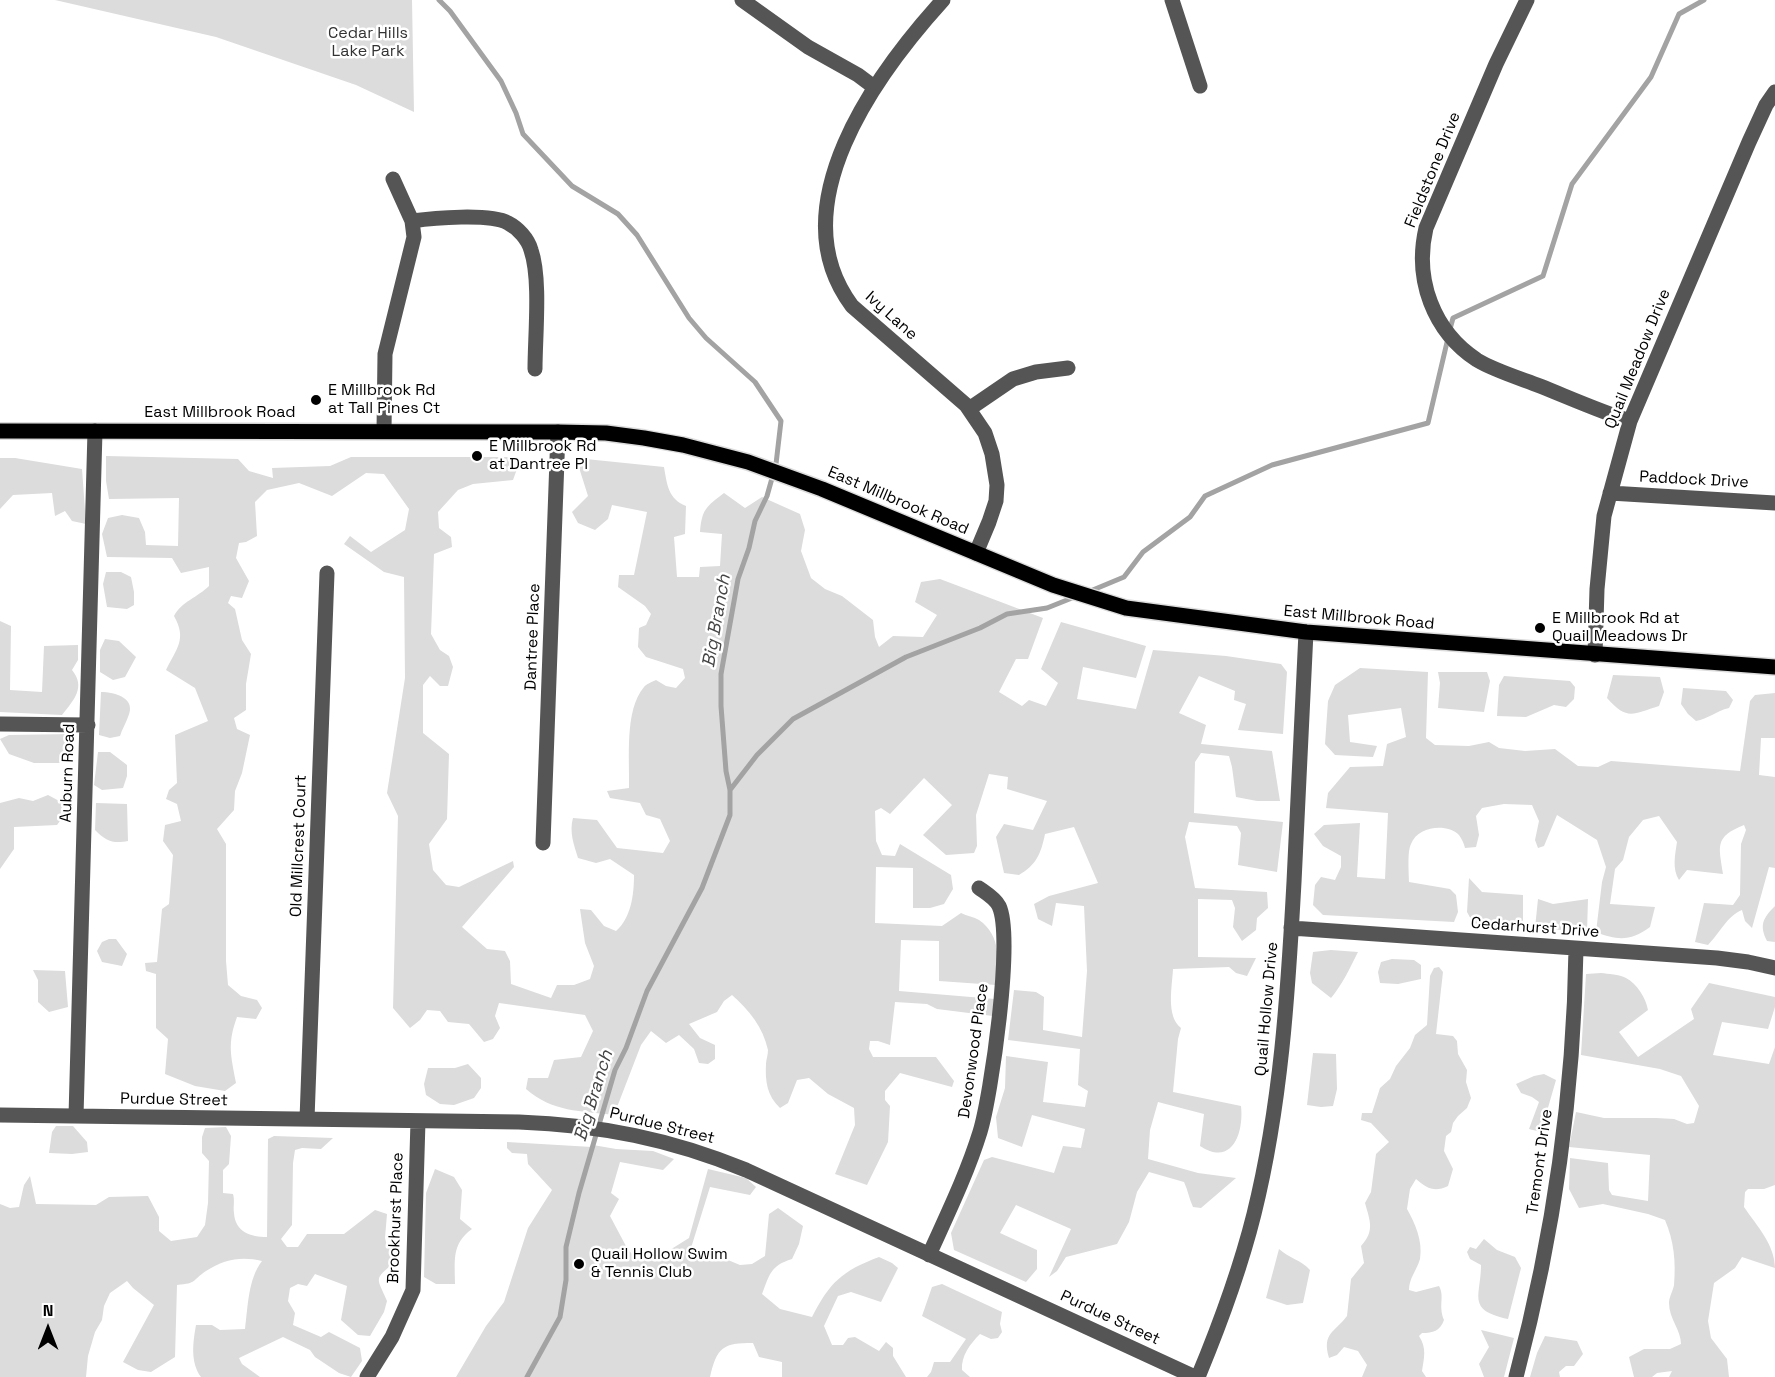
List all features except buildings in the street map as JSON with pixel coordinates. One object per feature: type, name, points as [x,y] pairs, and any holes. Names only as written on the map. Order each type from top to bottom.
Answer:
[{"type":"main road","name":"East Millbrook Road","points":[[0,431],[558,432],[606,433],[644,438],[694,447],[748,462],[822,489],[1053,585],[1126,608],[1306,632],[1595,656],[1775,667]]},
{"type":"street","points":[[742,0],[808,47],[858,75],[874,87]]},
{"type":"street","name":"Ivy Lane","points":[[943,0],[901,49],[861,109],[836,167],[828,198],[825,221],[826,239],[833,274],[841,291],[852,306],[969,409],[985,433],[992,454],[997,485],[996,501],[976,553]]},
{"type":"street","points":[[1172,0],[1200,86]]},
{"type":"street","name":"Fieldstone Drive","points":[[1527,0],[1496,64],[1426,228],[1421,263],[1424,282],[1437,320],[1450,337],[1478,361],[1630,421]]},
{"type":"street","name":"Quail Meadow Drive","points":[[1595,656],[1597,589],[1603,526],[1630,421],[1749,142],[1766,105],[1775,92]]},
{"type":"street","points":[[384,431],[384,354],[414,237],[412,221],[393,179]]},
{"type":"street","points":[[412,221],[438,217],[477,218],[506,221],[520,231],[531,248],[536,272],[535,369]]},
{"type":"street","points":[[969,409],[1013,379],[1036,372],[1068,368]]},
{"type":"street","name":"Auburn Road","points":[[76,1116],[95,431]]},
{"type":"street","name":"Dantree Place","points":[[543,843],[558,432]]},
{"type":"street","name":"Paddock Drive","points":[[1610,493],[1775,503]]},
{"type":"street","name":"Old Millcrest Court","points":[[307,1119],[327,573]]},
{"type":"street","name":"Quail Hollow Drive","points":[[1197,1377],[1218,1332],[1236,1277],[1262,1179],[1280,1079],[1291,928],[1306,632]]},
{"type":"street","points":[[0,724],[88,725]]},
{"type":"street","name":"Devonwood Place","points":[[929,1255],[974,1152],[988,1096],[1005,943],[999,907],[993,898],[979,888]]},
{"type":"street","name":"Cedarhurst Drive","points":[[1291,928],[1717,958],[1775,968]]},
{"type":"street","name":"Tremont Drive","points":[[1516,1377],[1540,1277],[1559,1164],[1571,1050],[1576,949]]},
{"type":"street","name":"Purdue Street","points":[[0,1115],[561,1124],[604,1129],[676,1145],[746,1170],[1197,1377]]},
{"type":"street","name":"Brookhurst Place","points":[[368,1377],[393,1337],[413,1290],[418,1121]]},
{"type":"green space","name":"Cedar Hills Lake Park","points":[[55,0],[412,0],[414,112],[356,85],[216,37]]},
{"type":"green space","points":[[106,456],[238,459],[249,471],[273,478],[272,468],[330,466],[351,457],[512,457],[517,469],[513,480],[473,484],[458,490],[438,512],[439,528],[451,537],[452,547],[434,554],[431,634],[440,650],[449,656],[453,667],[448,686],[440,686],[430,676],[423,685],[423,733],[449,754],[447,819],[429,844],[433,870],[446,885],[459,887],[513,861],[514,867],[462,927],[487,949],[505,951],[510,961],[511,984],[551,998],[557,985],[574,985],[590,979],[594,966],[585,943],[580,909],[591,910],[604,926],[616,931],[625,920],[631,906],[633,890],[634,875],[610,859],[596,863],[578,858],[572,833],[573,818],[597,820],[617,848],[663,853],[670,841],[660,819],[646,815],[640,803],[610,798],[607,791],[629,788],[631,722],[633,709],[644,687],[656,680],[666,686],[676,688],[685,678],[683,669],[646,657],[638,647],[639,628],[646,625],[651,614],[645,606],[618,587],[619,575],[634,575],[647,512],[612,505],[608,519],[595,530],[578,523],[572,512],[588,496],[576,458],[664,467],[672,495],[686,506],[685,534],[674,537],[677,577],[699,577],[700,567],[720,566],[722,534],[700,532],[706,509],[724,493],[745,508],[762,497],[800,514],[805,530],[801,551],[811,578],[825,589],[842,596],[873,620],[879,647],[893,636],[923,637],[937,615],[915,602],[921,582],[940,579],[1043,618],[1028,659],[1016,659],[999,692],[1022,706],[1029,700],[1046,706],[1058,683],[1041,669],[1061,622],[1146,646],[1136,678],[1083,667],[1077,699],[1136,709],[1153,650],[1226,656],[1281,664],[1287,672],[1283,734],[1238,730],[1246,704],[1234,700],[1235,691],[1199,676],[1179,713],[1206,725],[1201,744],[1272,751],[1280,801],[1257,801],[1236,797],[1229,756],[1201,753],[1195,762],[1194,813],[1283,822],[1277,872],[1238,865],[1241,833],[1237,826],[1189,822],[1185,837],[1195,888],[1267,892],[1268,908],[1257,918],[1256,930],[1242,941],[1233,927],[1235,908],[1232,900],[1198,899],[1198,957],[1256,958],[1247,976],[1236,973],[1229,967],[1173,969],[1172,1009],[1176,1023],[1181,1028],[1173,1092],[1241,1106],[1238,1136],[1228,1150],[1211,1151],[1200,1146],[1204,1114],[1158,1102],[1150,1130],[1148,1159],[1198,1173],[1236,1178],[1201,1208],[1193,1207],[1184,1182],[1149,1172],[1137,1192],[1129,1222],[1117,1244],[1066,1257],[1057,1271],[1049,1277],[1071,1229],[1016,1205],[1000,1233],[1037,1250],[1037,1269],[1026,1282],[954,1250],[951,1233],[984,1160],[992,1157],[1054,1173],[1063,1146],[1081,1148],[1085,1129],[1032,1115],[1022,1147],[998,1138],[996,1117],[1005,1088],[1006,1056],[1048,1062],[1043,1102],[1085,1107],[1088,1091],[1078,1085],[1080,1049],[1008,1040],[1014,990],[1036,992],[1044,997],[1043,1030],[1082,1037],[1087,971],[1084,906],[1056,903],[1052,926],[1038,919],[1034,904],[1049,896],[1098,883],[1074,827],[1045,834],[1042,847],[1030,867],[1019,875],[1004,873],[996,837],[1004,824],[1033,830],[1047,801],[1007,789],[1008,777],[989,774],[976,815],[977,846],[974,853],[946,855],[923,835],[952,805],[924,778],[890,814],[881,808],[875,811],[876,841],[882,855],[895,856],[900,844],[951,875],[953,889],[944,904],[930,908],[913,908],[913,868],[876,867],[875,923],[942,926],[961,913],[979,920],[992,934],[997,950],[997,967],[996,985],[939,981],[939,941],[901,940],[899,991],[995,999],[993,1016],[937,1009],[927,1004],[895,1002],[890,1045],[870,1041],[869,1049],[873,1057],[936,1057],[954,1081],[952,1087],[900,1073],[885,1091],[885,1100],[890,1106],[888,1142],[867,1185],[835,1174],[855,1125],[854,1108],[828,1094],[809,1078],[797,1080],[788,1103],[780,1108],[768,1088],[766,1062],[768,1050],[763,1034],[750,1013],[732,995],[724,1001],[717,1012],[689,1024],[700,1038],[715,1045],[715,1059],[708,1064],[699,1063],[694,1049],[679,1035],[666,1043],[651,1031],[641,1045],[614,1115],[567,1109],[546,1102],[526,1089],[528,1078],[548,1078],[554,1060],[581,1057],[593,1031],[585,1015],[499,1003],[495,1016],[500,1028],[493,1039],[484,1042],[469,1024],[448,1022],[440,1011],[427,1010],[410,1028],[393,1008],[398,816],[387,793],[405,678],[404,577],[384,572],[344,544],[350,536],[371,552],[405,530],[409,509],[384,474],[366,473],[332,496],[299,483],[267,490],[255,502],[257,536],[239,543],[236,558],[249,581],[242,598],[231,596],[228,603],[235,609],[242,640],[251,654],[246,684],[246,710],[234,718],[237,729],[250,735],[242,773],[235,791],[234,810],[217,829],[226,844],[228,985],[241,996],[257,1000],[262,1008],[256,1019],[237,1017],[231,1043],[236,1083],[225,1091],[195,1086],[165,1074],[168,1039],[156,1028],[156,974],[146,971],[145,963],[157,962],[162,909],[169,904],[173,855],[163,841],[165,825],[181,821],[177,804],[166,799],[169,790],[177,783],[175,735],[208,721],[195,688],[166,670],[177,649],[180,637],[174,616],[181,607],[209,586],[209,567],[181,573],[172,558],[107,557],[102,534],[108,518],[122,515],[139,518],[145,532],[146,545],[178,546],[179,498],[109,499]]},
{"type":"green space","points":[[0,458],[15,458],[82,469],[86,524],[72,521],[65,511],[55,516],[52,493],[13,495],[0,509]]},
{"type":"green space","points":[[106,572],[121,572],[131,577],[134,605],[127,609],[107,607],[103,584]]},
{"type":"green space","points":[[0,621],[11,626],[10,690],[42,692],[44,646],[78,645],[78,660],[72,670],[78,682],[77,693],[62,715],[0,712]]},
{"type":"green space","points":[[105,639],[119,641],[136,657],[125,677],[113,680],[100,672],[100,650]]},
{"type":"green space","points":[[1360,668],[1428,672],[1426,738],[1435,745],[1469,746],[1489,742],[1499,748],[1525,751],[1555,749],[1578,766],[1598,767],[1611,761],[1740,771],[1750,701],[1755,695],[1775,693],[1775,738],[1761,738],[1759,775],[1775,777],[1775,868],[1769,867],[1752,928],[1745,921],[1742,910],[1728,921],[1708,945],[1695,942],[1704,903],[1733,905],[1740,895],[1741,844],[1746,830],[1744,825],[1734,829],[1723,838],[1720,856],[1723,874],[1687,870],[1679,880],[1675,867],[1677,842],[1659,816],[1643,820],[1629,837],[1623,860],[1615,869],[1610,904],[1655,907],[1650,927],[1637,935],[1618,938],[1596,932],[1606,867],[1597,840],[1557,815],[1544,846],[1538,848],[1535,840],[1539,821],[1532,805],[1504,804],[1482,808],[1476,816],[1479,835],[1476,847],[1465,848],[1459,835],[1454,831],[1440,828],[1420,833],[1411,844],[1409,882],[1450,889],[1456,895],[1458,912],[1454,922],[1323,915],[1313,905],[1315,885],[1321,877],[1335,880],[1341,867],[1341,856],[1323,846],[1314,834],[1324,825],[1360,823],[1357,877],[1385,879],[1388,813],[1326,808],[1328,793],[1350,767],[1383,766],[1387,744],[1406,737],[1401,708],[1348,715],[1350,742],[1377,746],[1373,757],[1335,755],[1325,744],[1328,701],[1335,685]]},
{"type":"green space","points":[[1438,672],[1487,672],[1490,681],[1484,712],[1438,708],[1440,683]]},
{"type":"green space","points":[[1613,675],[1660,677],[1664,692],[1659,706],[1631,714],[1620,710],[1607,698]]},
{"type":"green space","points":[[1504,676],[1570,681],[1575,687],[1574,699],[1566,707],[1554,705],[1526,717],[1497,716],[1499,685]]},
{"type":"green space","points":[[1683,688],[1726,691],[1733,700],[1729,708],[1696,721],[1681,704]]},
{"type":"green space","points":[[101,692],[123,697],[130,705],[120,736],[110,738],[99,735]]},
{"type":"green space","points":[[73,734],[73,749],[67,763],[34,763],[9,754],[0,739],[9,735]]},
{"type":"green space","points":[[98,752],[110,752],[127,765],[127,776],[123,788],[102,790],[94,785]]},
{"type":"green space","points":[[48,795],[63,803],[65,814],[57,825],[14,827],[14,849],[0,869],[0,803],[19,798],[33,801]]},
{"type":"green space","points":[[96,803],[127,804],[128,841],[110,841],[95,830]]},
{"type":"green space","points":[[1469,878],[1482,892],[1523,895],[1523,920],[1519,928],[1504,930],[1473,923],[1467,912]]},
{"type":"green space","points":[[1538,899],[1553,904],[1588,899],[1587,932],[1535,928]]},
{"type":"green space","points":[[1775,906],[1775,942],[1767,941],[1763,926],[1765,918]]},
{"type":"green space","points":[[116,939],[127,954],[122,966],[102,962],[97,951],[102,942]]},
{"type":"green space","points":[[1331,950],[1358,952],[1331,998],[1312,983],[1310,973],[1313,952]]},
{"type":"green space","points":[[1392,959],[1414,960],[1421,965],[1421,979],[1398,984],[1380,983],[1378,972],[1381,962]]},
{"type":"green space","points":[[1439,967],[1443,972],[1436,1034],[1453,1036],[1457,1041],[1458,1054],[1467,1070],[1466,1082],[1471,1098],[1467,1108],[1458,1116],[1451,1132],[1446,1136],[1444,1151],[1453,1169],[1448,1186],[1439,1189],[1431,1188],[1416,1179],[1410,1189],[1407,1209],[1418,1232],[1421,1252],[1409,1290],[1416,1292],[1439,1286],[1444,1320],[1436,1331],[1422,1333],[1419,1336],[1424,1349],[1422,1371],[1426,1377],[1362,1377],[1367,1365],[1358,1351],[1344,1347],[1337,1355],[1329,1358],[1327,1343],[1330,1334],[1347,1316],[1351,1279],[1364,1263],[1361,1246],[1370,1231],[1365,1203],[1371,1192],[1376,1154],[1389,1142],[1371,1123],[1361,1120],[1362,1113],[1372,1113],[1380,1088],[1390,1079],[1396,1066],[1410,1048],[1415,1035],[1427,1025],[1430,976],[1434,968]]},
{"type":"green space","points":[[33,970],[65,971],[68,1007],[49,1012],[38,1002],[38,980]]},
{"type":"green space","points":[[1601,973],[1626,978],[1637,988],[1645,1001],[1648,1010],[1619,1032],[1638,1057],[1694,1019],[1691,1009],[1709,983],[1775,997],[1775,1007],[1768,1029],[1722,1022],[1713,1055],[1769,1064],[1775,1047],[1775,1185],[1764,1189],[1748,1189],[1745,1192],[1744,1207],[1769,1244],[1775,1268],[1742,1257],[1735,1268],[1714,1283],[1708,1321],[1711,1338],[1727,1359],[1729,1377],[1669,1377],[1672,1371],[1657,1373],[1652,1377],[1634,1377],[1629,1357],[1644,1349],[1670,1349],[1681,1344],[1669,1301],[1674,1285],[1675,1268],[1668,1228],[1665,1220],[1648,1214],[1603,1204],[1579,1208],[1569,1189],[1570,1158],[1608,1163],[1609,1190],[1612,1195],[1648,1201],[1650,1155],[1569,1147],[1576,1112],[1604,1118],[1674,1119],[1687,1124],[1694,1123],[1699,1106],[1681,1076],[1660,1069],[1581,1055],[1586,974]]},
{"type":"green space","points":[[1313,1053],[1336,1054],[1337,1089],[1333,1106],[1307,1105]]},
{"type":"green space","points":[[468,1064],[481,1078],[481,1088],[474,1098],[454,1105],[440,1104],[426,1095],[424,1084],[428,1068],[455,1068]]},
{"type":"green space","points":[[1544,1074],[1556,1080],[1541,1132],[1529,1129],[1539,1102],[1521,1093],[1516,1084]]},
{"type":"green space","points":[[56,1126],[73,1126],[87,1142],[88,1152],[49,1153],[52,1132]]},
{"type":"green space","points":[[226,1127],[231,1136],[229,1164],[223,1170],[223,1193],[233,1194],[235,1219],[237,1225],[245,1232],[267,1237],[268,1139],[274,1136],[333,1138],[321,1149],[295,1150],[292,1225],[281,1239],[287,1247],[298,1247],[307,1234],[344,1234],[375,1210],[387,1214],[385,1238],[387,1246],[396,1248],[394,1263],[379,1279],[387,1301],[384,1312],[370,1336],[358,1335],[341,1320],[347,1286],[315,1274],[307,1286],[298,1284],[290,1288],[288,1301],[295,1313],[293,1325],[321,1337],[329,1332],[360,1348],[362,1361],[351,1377],[339,1373],[315,1357],[310,1350],[283,1337],[239,1358],[242,1364],[260,1377],[201,1377],[194,1358],[196,1325],[212,1325],[220,1330],[245,1329],[251,1285],[262,1261],[247,1259],[220,1264],[191,1282],[177,1285],[175,1357],[151,1372],[138,1370],[123,1362],[154,1305],[127,1281],[110,1293],[104,1306],[102,1320],[95,1332],[88,1356],[86,1377],[0,1377],[0,1204],[10,1208],[19,1207],[24,1185],[30,1176],[36,1204],[96,1205],[109,1197],[148,1196],[159,1217],[159,1231],[171,1241],[197,1237],[205,1225],[208,1203],[209,1161],[202,1153],[202,1137],[205,1128]]},
{"type":"green space","points":[[507,1142],[592,1147],[593,1145],[653,1151],[674,1159],[663,1170],[620,1162],[611,1193],[619,1199],[610,1216],[627,1248],[637,1260],[657,1258],[689,1238],[708,1169],[746,1178],[756,1187],[750,1195],[710,1187],[691,1248],[704,1256],[723,1258],[740,1265],[752,1264],[765,1256],[769,1214],[778,1208],[803,1226],[799,1244],[792,1259],[775,1268],[762,1294],[780,1309],[812,1317],[831,1286],[846,1273],[879,1257],[892,1263],[898,1268],[881,1302],[851,1292],[838,1296],[824,1326],[832,1345],[843,1345],[848,1338],[855,1337],[879,1351],[886,1342],[893,1348],[893,1356],[906,1377],[782,1377],[782,1362],[759,1357],[753,1343],[735,1344],[723,1349],[715,1359],[710,1377],[456,1377],[486,1326],[504,1302],[528,1228],[552,1190],[528,1164],[527,1154],[512,1153],[507,1148]]},
{"type":"green space","points":[[435,1169],[454,1177],[462,1190],[460,1219],[472,1229],[457,1247],[455,1284],[436,1284],[424,1277],[426,1193]]},
{"type":"green space","points":[[1484,1239],[1497,1250],[1515,1257],[1521,1268],[1508,1319],[1486,1311],[1479,1300],[1481,1265],[1470,1259],[1467,1252],[1470,1247],[1476,1249]]},
{"type":"green space","points":[[1279,1249],[1310,1270],[1303,1303],[1287,1305],[1266,1298]]},
{"type":"green space","points":[[942,1284],[1002,1312],[1000,1324],[1002,1332],[998,1338],[991,1339],[980,1334],[967,1350],[962,1370],[970,1377],[927,1377],[934,1362],[950,1362],[966,1339],[922,1316],[932,1287]]},
{"type":"green space","points":[[1481,1330],[1514,1338],[1504,1377],[1484,1377],[1479,1364],[1489,1347]]},
{"type":"green space","points":[[1545,1336],[1577,1341],[1583,1354],[1574,1366],[1566,1366],[1559,1372],[1560,1377],[1530,1377],[1537,1353]]},
{"type":"waterway","name":"Big Branch","points":[[439,0],[450,11],[501,81],[523,134],[572,186],[618,214],[637,235],[689,318],[706,338],[755,382],[781,421],[776,464],[767,496],[755,521],[749,548],[738,579],[721,674],[721,706],[726,771],[730,790],[730,815],[702,888],[647,991],[626,1048],[615,1070],[579,1193],[566,1247],[566,1280],[560,1317],[527,1377]]},
{"type":"waterway","points":[[1450,329],[1453,318],[1543,276],[1572,184],[1651,77],[1679,14],[1704,0]]},
{"type":"waterway","points":[[1088,592],[1124,577],[1143,552],[1190,517],[1205,496],[1272,465],[1428,423],[1448,338]]},
{"type":"waterway","points":[[730,790],[757,755],[793,719],[906,657],[980,628],[1007,614],[1047,608],[1077,596]]},
{"type":"place","name":"E Millbrook Rd at Tall Pines Ct","points":[[316,400]]},
{"type":"place","name":"E Millbrook Rd at Dantree Pl","points":[[477,456]]},
{"type":"place","name":"E Millbrook Rd at Quail Meadows Dr","points":[[1540,628]]},
{"type":"place","name":"Quail Hollow Swim & Tennis Club","points":[[579,1264]]}]
